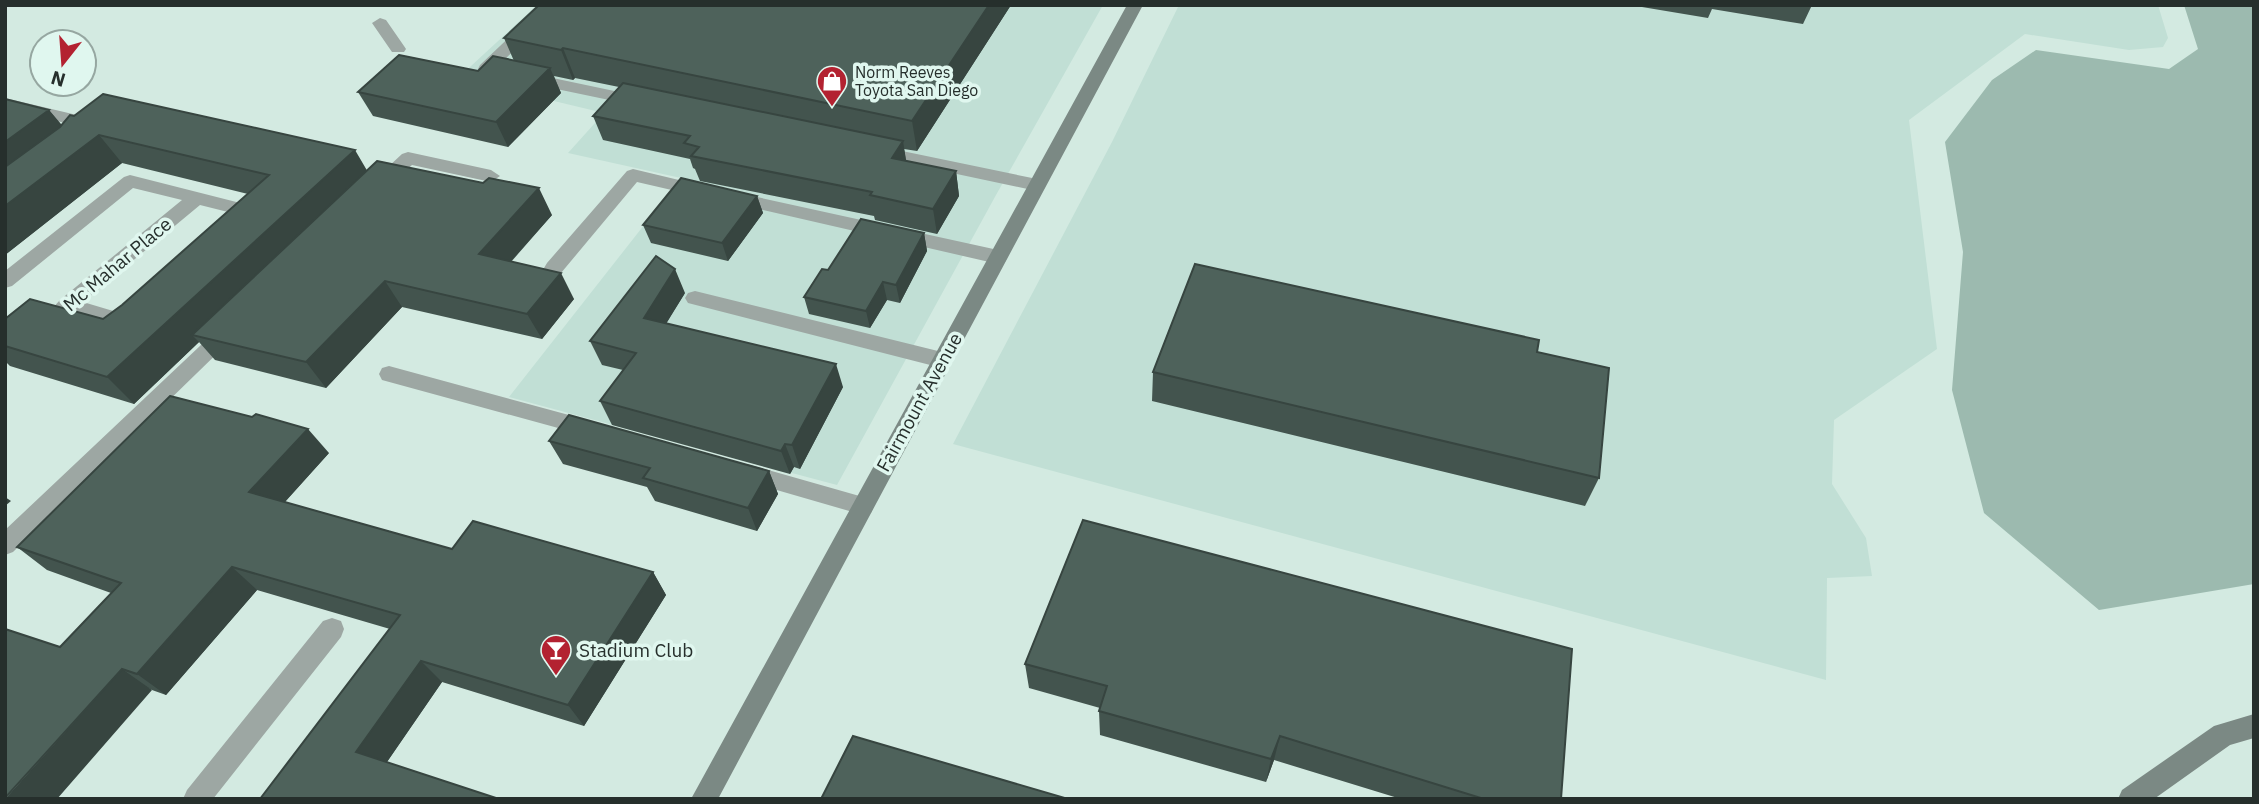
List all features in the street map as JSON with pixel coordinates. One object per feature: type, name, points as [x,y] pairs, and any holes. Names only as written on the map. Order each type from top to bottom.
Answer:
[{"type":"street","name":"Fairmount Avenue","points":[[704,799],[1135,5]]},
{"type":"street","points":[[2131,799],[2224,735],[2254,726]]},
{"type":"lane","points":[[552,5],[486,69],[649,103]]},
{"type":"lane","points":[[380,23],[398,49]]},
{"type":"lane","points":[[5,103],[75,120],[92,130],[84,140]]},
{"type":"lane","points":[[868,149],[1037,185]]},
{"type":"lane","points":[[368,196],[408,158],[491,176]]},
{"type":"lane","points":[[554,268],[632,175],[998,257]]},
{"type":"lane","points":[[5,281],[130,181],[263,215],[242,233]]},
{"type":"lane","name":"Mc Mahar Place","points":[[47,322],[197,198]]},
{"type":"lane","points":[[695,298],[942,360]]},
{"type":"lane","points":[[67,305],[139,326],[150,316]]},
{"type":"lane","points":[[5,545],[237,322]]},
{"type":"lane","points":[[389,374],[608,433]]},
{"type":"lane","points":[[723,466],[863,506]]},
{"type":"lane","points":[[196,799],[332,629]]},
{"type":"shaded area","points":[[537,5],[1103,5],[837,485],[509,397],[681,178],[568,153],[604,113],[458,78]]},
{"type":"shaded area","points":[[1179,5],[2158,5],[2168,38],[2163,47],[2129,50],[2025,34],[1909,120],[1937,349],[1834,420],[1832,484],[1866,538],[1872,576],[1827,578],[1826,680],[953,444],[1112,142]]},
{"type":"shaded area","points":[[2184,5],[2254,5],[2254,584],[2099,610],[1984,513],[1952,390],[1963,252],[1945,142],[1992,80],[2036,50],[2169,69],[2198,49]]},
{"type":"building","name":"Norm Reeves Toyota San Diego","points":[[539,5],[989,5],[912,121],[504,38]]},
{"type":"building","points":[[399,55],[478,71],[493,56],[550,68],[496,122],[358,92]]},
{"type":"building","points":[[623,83],[903,141],[892,158],[956,171],[933,209],[870,195],[872,192],[691,156],[699,147],[684,143],[690,136],[593,116]]},
{"type":"building","points":[[103,94],[355,150],[107,377],[5,346],[5,319],[30,299],[103,319],[269,175],[99,135],[5,206],[5,167],[60,127],[70,115],[74,116]]},
{"type":"building","points":[[5,99],[49,110],[5,142]]},
{"type":"building","points":[[377,161],[483,183],[489,178],[539,188],[479,254],[561,273],[527,314],[385,281],[306,362],[192,335]]},
{"type":"building","points":[[681,178],[757,196],[722,243],[643,225]]},
{"type":"building","points":[[861,219],[924,233],[896,285],[883,282],[866,311],[804,297],[822,269],[828,270]]},
{"type":"building","points":[[656,256],[675,269],[644,318],[836,364],[792,445],[785,444],[781,451],[600,401],[636,353],[590,341]]},
{"type":"building","points":[[1195,264],[1539,340],[1537,352],[1609,368],[1599,478],[1153,372]]},
{"type":"building","points":[[170,396],[252,417],[256,414],[308,429],[249,492],[452,549],[473,521],[653,572],[568,705],[421,661],[356,752],[499,799],[260,799],[400,615],[232,567],[137,674],[122,669],[5,798],[5,629],[60,647],[121,583],[17,547]]},
{"type":"building","points":[[569,415],[769,471],[748,508],[643,478],[650,468],[549,441]]},
{"type":"building","points":[[1083,520],[1572,649],[1561,799],[1484,799],[1280,736],[1271,759],[1099,711],[1107,686],[1025,664]]},
{"type":"building","points":[[853,736],[1068,799],[821,799]]},
{"type":"place","name":"Norm Reeves Toyota San Diego","points":[[832,108]]},
{"type":"place","name":"Stadium Club","points":[[556,677]]}]
